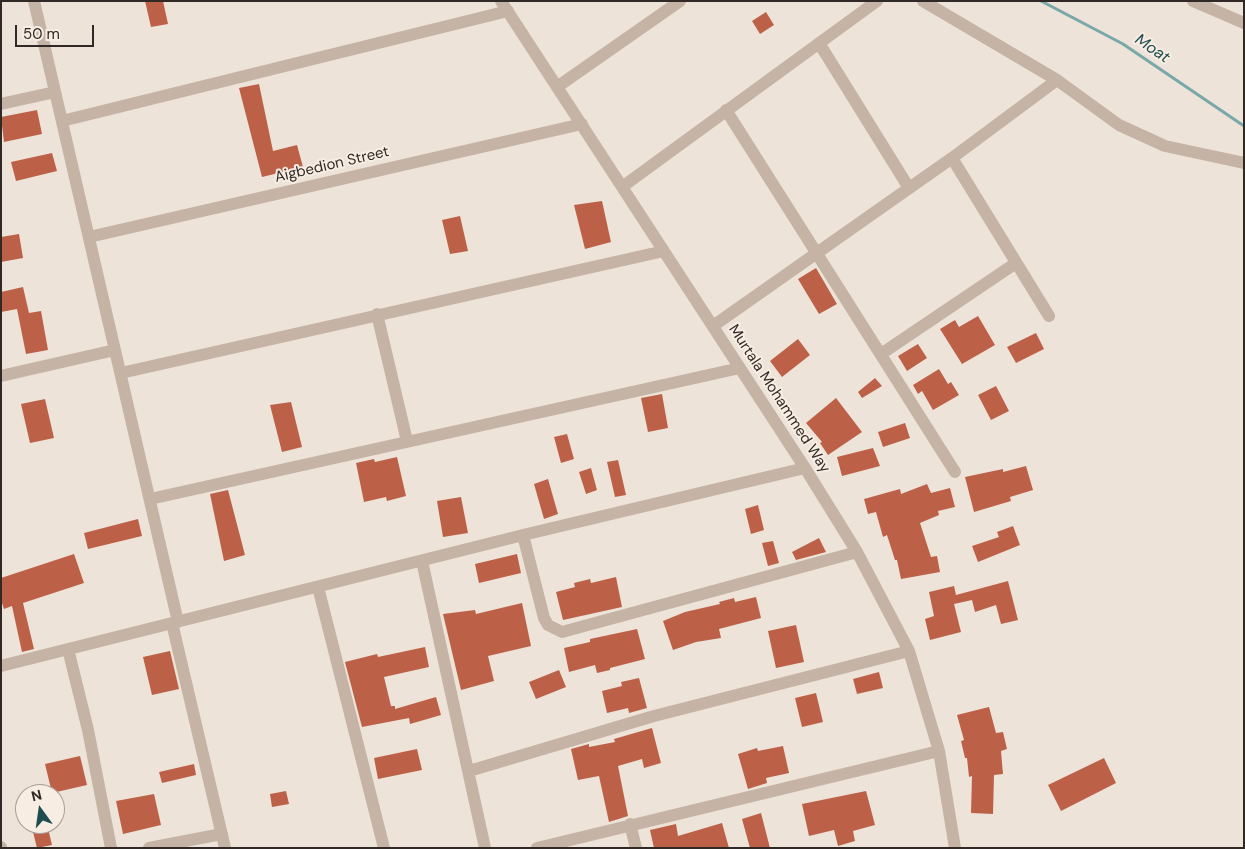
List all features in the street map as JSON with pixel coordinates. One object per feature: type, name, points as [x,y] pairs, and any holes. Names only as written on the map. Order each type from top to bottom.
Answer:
[{"type":"street","points":[[557,87],[680,1]]},
{"type":"street","points":[[622,187],[877,1]]},
{"type":"street","points":[[923,1],[1057,80],[1120,125],[1165,146],[1244,163]]},
{"type":"street","points":[[1193,1],[1244,23]]},
{"type":"street","points":[[38,2],[55,92],[150,499],[175,623],[225,848]]},
{"type":"street","points":[[62,120],[505,6]]},
{"type":"street","name":"Murtala Mohammed Way","points":[[505,6],[805,468],[857,552],[909,651],[939,751],[955,848]]},
{"type":"street","points":[[820,43],[909,188]]},
{"type":"street","points":[[712,326],[952,158],[1057,80]]},
{"type":"street","points":[[1,104],[55,92]]},
{"type":"street","points":[[726,110],[955,472]]},
{"type":"street","name":"Aigbedion Street","points":[[89,237],[582,124]]},
{"type":"street","points":[[952,158],[1049,316]]},
{"type":"street","points":[[121,372],[664,251]]},
{"type":"street","points":[[880,354],[1016,263]]},
{"type":"street","points":[[378,314],[408,441]]},
{"type":"street","points":[[1,376],[115,350]]},
{"type":"street","points":[[150,499],[740,368]]},
{"type":"street","points":[[1,666],[524,535],[805,468]]},
{"type":"street","points":[[524,535],[540,608],[548,624],[562,632],[857,552]]},
{"type":"street","points":[[422,562],[485,848]]},
{"type":"street","points":[[318,587],[384,848]]},
{"type":"street","points":[[68,649],[88,730],[111,848]]},
{"type":"street","points":[[469,771],[654,716],[909,651]]},
{"type":"street","points":[[537,848],[630,824],[939,751]]},
{"type":"street","points":[[630,824],[636,848]]},
{"type":"street","points":[[149,848],[222,834]]},
{"type":"building","points":[[145,1],[163,1],[168,24],[151,27]]},
{"type":"building","points":[[766,12],[774,25],[760,34],[752,21]]},
{"type":"building","points":[[259,84],[273,151],[297,145],[303,167],[262,177],[239,88]]},
{"type":"building","points":[[37,110],[42,134],[4,142],[1,117]]},
{"type":"building","points":[[52,153],[57,171],[16,181],[11,162]]},
{"type":"building","points":[[602,201],[611,242],[585,249],[574,205]]},
{"type":"building","points":[[460,216],[468,251],[450,254],[442,220]]},
{"type":"building","points":[[19,234],[23,258],[1,262],[1,237]]},
{"type":"building","points":[[816,268],[837,304],[819,314],[798,279]]},
{"type":"building","points":[[23,287],[29,313],[41,311],[48,350],[26,354],[17,309],[1,312],[1,292]]},
{"type":"building","points":[[978,316],[995,345],[962,364],[940,329],[955,320],[959,327]]},
{"type":"building","points":[[1036,333],[1044,349],[1016,363],[1007,347]]},
{"type":"building","points":[[798,339],[810,355],[782,377],[770,361]]},
{"type":"building","points":[[918,344],[927,358],[907,371],[898,356]]},
{"type":"building","points":[[939,369],[948,384],[951,382],[959,395],[933,410],[922,391],[918,394],[913,385]]},
{"type":"building","points":[[875,378],[882,386],[862,398],[858,392]]},
{"type":"building","points":[[996,386],[1009,411],[991,420],[978,395]]},
{"type":"building","points":[[662,394],[668,428],[648,432],[641,398]]},
{"type":"building","points":[[836,398],[862,432],[828,455],[820,443],[822,442],[806,423]]},
{"type":"building","points":[[45,399],[54,438],[30,443],[21,404]]},
{"type":"building","points":[[291,402],[302,447],[282,452],[270,405]]},
{"type":"building","points":[[905,423],[910,438],[883,447],[878,432]]},
{"type":"building","points":[[567,434],[574,459],[561,463],[554,437]]},
{"type":"building","points":[[873,448],[880,466],[842,476],[837,457]]},
{"type":"building","points":[[397,457],[406,496],[387,501],[386,497],[364,502],[356,463],[374,459],[375,462]]},
{"type":"building","points":[[618,460],[626,495],[615,497],[607,462]]},
{"type":"building","points":[[1026,466],[1033,490],[1010,497],[1011,501],[974,512],[965,477],[1003,469],[1003,472]]},
{"type":"building","points":[[591,468],[597,490],[586,494],[579,472]]},
{"type":"building","points":[[548,479],[558,514],[544,519],[534,484]]},
{"type":"building","points":[[927,484],[931,493],[950,488],[955,507],[938,511],[939,515],[920,523],[931,557],[937,556],[940,572],[901,579],[897,560],[895,560],[887,535],[883,537],[876,512],[868,514],[864,499],[900,489],[901,494]]},
{"type":"building","points":[[228,490],[245,555],[224,561],[210,494]]},
{"type":"building","points":[[461,497],[468,533],[443,537],[437,501]]},
{"type":"building","points":[[758,505],[764,530],[751,534],[745,509]]},
{"type":"building","points":[[138,519],[142,536],[88,549],[84,533]]},
{"type":"building","points":[[1013,526],[1020,545],[978,562],[972,546],[999,537],[997,532]]},
{"type":"building","points":[[819,538],[826,552],[796,560],[792,552]]},
{"type":"building","points":[[773,541],[779,563],[768,566],[762,543]]},
{"type":"building","points":[[74,554],[84,583],[23,603],[34,649],[22,652],[12,606],[4,609],[1,600],[1,578]]},
{"type":"building","points":[[517,554],[521,573],[479,583],[475,564]]},
{"type":"building","points":[[616,577],[622,607],[563,620],[556,592],[575,587],[574,583],[590,579],[591,583]]},
{"type":"building","points":[[1008,581],[1018,620],[1001,624],[996,605],[975,612],[972,600],[954,604],[961,632],[930,640],[925,619],[934,616],[929,592],[954,586],[956,595]]},
{"type":"building","points":[[756,597],[761,618],[719,629],[721,638],[696,642],[673,650],[663,621],[685,612],[720,604],[719,602],[734,598],[735,602]]},
{"type":"building","points":[[522,603],[531,646],[488,656],[494,681],[461,690],[443,614],[475,610],[476,614]]},
{"type":"building","points":[[796,625],[804,662],[776,668],[768,631]]},
{"type":"building","points":[[637,629],[645,659],[597,673],[595,665],[569,672],[564,648],[590,642],[590,639]]},
{"type":"building","points":[[425,647],[429,667],[384,677],[391,706],[395,706],[395,709],[436,697],[441,715],[410,724],[409,718],[362,727],[345,662],[377,654],[378,657]]},
{"type":"building","points":[[170,651],[179,689],[152,695],[143,657]]},
{"type":"building","points":[[559,670],[566,687],[536,699],[529,682]]},
{"type":"building","points":[[879,672],[883,688],[857,694],[853,679]]},
{"type":"building","points":[[639,678],[647,708],[629,713],[628,708],[607,713],[602,691],[622,686],[621,682]]},
{"type":"building","points":[[816,693],[823,722],[802,727],[795,698]]},
{"type":"building","points":[[989,707],[996,733],[1003,732],[1007,749],[1001,751],[1003,774],[994,775],[993,814],[971,813],[972,776],[969,777],[967,758],[965,758],[961,741],[964,740],[957,715]]},
{"type":"building","points":[[652,728],[661,763],[644,768],[642,759],[618,766],[628,816],[609,822],[599,776],[578,780],[571,749],[589,744],[589,747],[615,742],[614,739]]},
{"type":"building","points":[[783,746],[789,773],[766,778],[767,783],[748,789],[738,754],[757,748],[758,751]]},
{"type":"building","points":[[417,749],[422,770],[378,779],[374,758]]},
{"type":"building","points":[[80,756],[87,785],[65,790],[65,784],[50,784],[45,764]]},
{"type":"building","points":[[1104,758],[1116,783],[1061,811],[1048,785]]},
{"type":"building","points":[[194,764],[196,775],[162,783],[159,772]]},
{"type":"building","points":[[286,791],[289,804],[272,807],[270,794]]},
{"type":"building","points":[[866,791],[875,825],[853,831],[855,841],[838,846],[834,830],[809,836],[802,804]]},
{"type":"building","points":[[154,794],[161,825],[123,834],[116,801]]},
{"type":"building","points":[[761,813],[770,848],[750,848],[742,819]]},
{"type":"building","points":[[722,823],[729,848],[654,848],[650,830],[676,824],[678,836]]},
{"type":"building","points":[[34,834],[49,834],[52,845],[37,848]]},
{"type":"waterway","name":"Moat","points":[[1041,1],[1123,44],[1244,126]]}]
